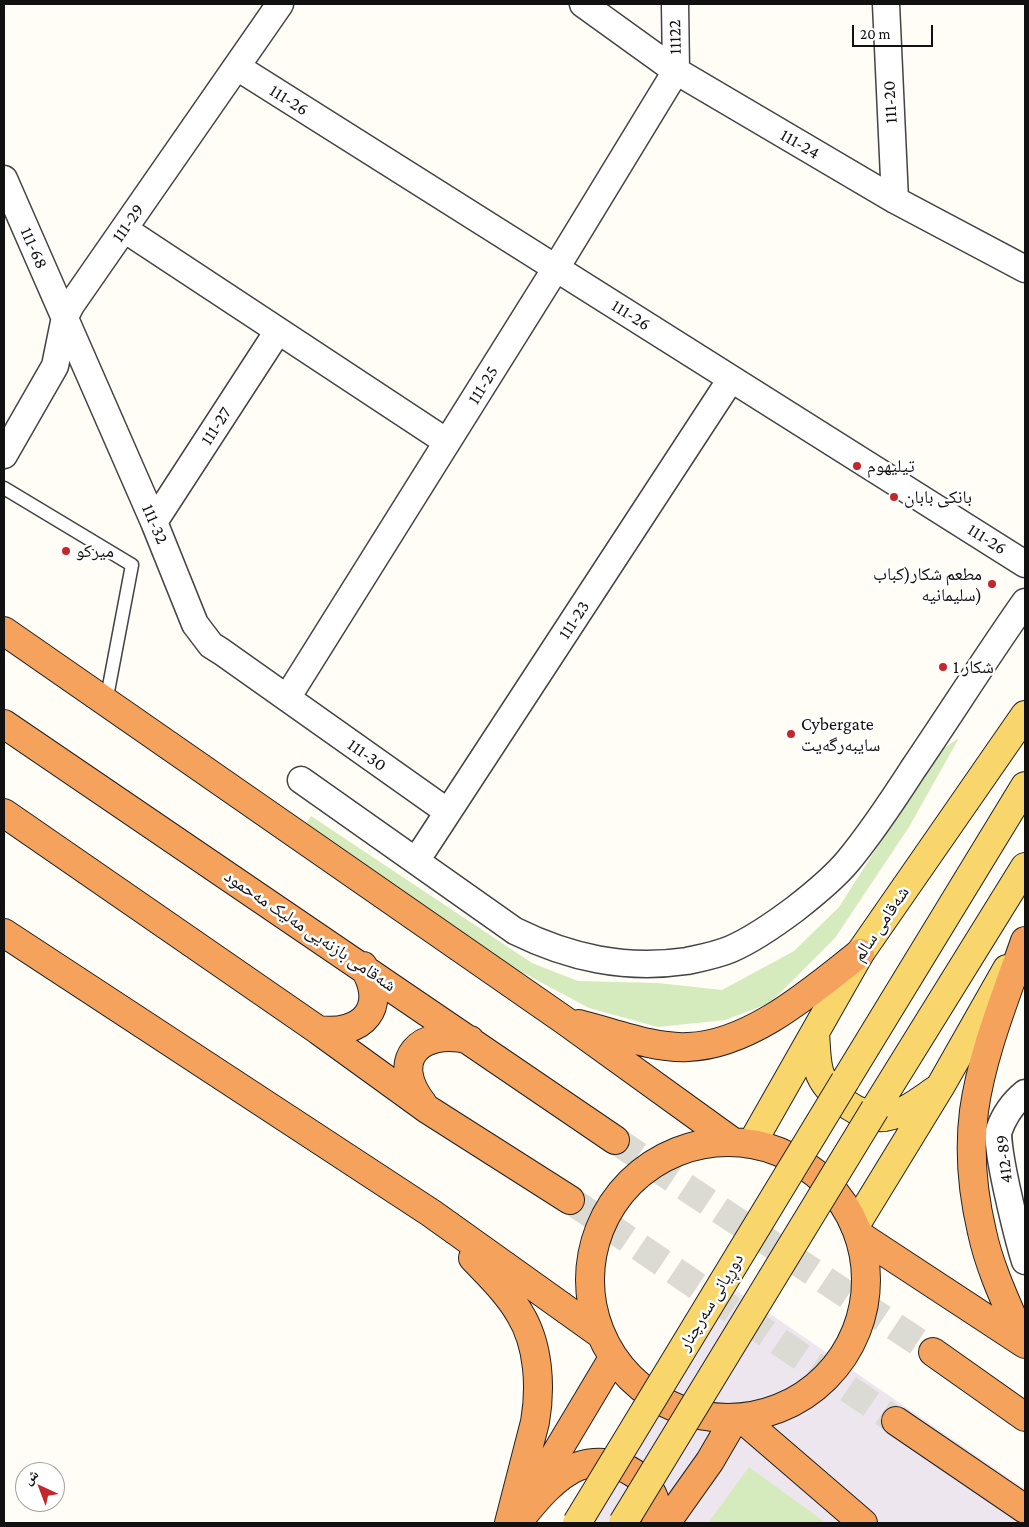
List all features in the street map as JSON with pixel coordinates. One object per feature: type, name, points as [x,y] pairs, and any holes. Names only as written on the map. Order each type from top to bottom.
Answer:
[{"type":"highway","points":[[4,631],[742,1142]]},
{"type":"highway","name":"شەقامی بازنەیی مەلیک مەحمود","points":[[4,724],[363,966],[615,1140]]},
{"type":"highway","points":[[4,813],[318,1030],[427,1109],[570,1200]]},
{"type":"highway","points":[[4,933],[431,1213],[599,1333]]},
{"type":"highway","points":[[1024,1343],[994,1272],[982,1232],[972,1145],[974,1111],[990,1042],[1025,939]]},
{"type":"highway","points":[[564,1020],[668,1046],[688,1047],[710,1044],[749,1030],[779,1013],[860,953]]},
{"type":"highway","points":[[318,1030],[340,1031],[352,1028],[362,1021],[370,1011],[374,999],[373,987],[363,966]]},
{"type":"highway","points":[[427,1109],[409,1082],[408,1067],[416,1049],[427,1040],[442,1036],[470,1040]]},
{"type":"highway","points":[[710,1142],[742,1142],[787,1154],[818,1175],[840,1198],[857,1230],[864,1255],[865,1296],[854,1336],[844,1354],[826,1376],[800,1398],[774,1410],[738,1418],[696,1415],[659,1400],[628,1376],[613,1358],[599,1333],[590,1295],[590,1265],[594,1242],[614,1201],[629,1183],[647,1168],[666,1156],[710,1142]]},
{"type":"highway","points":[[431,1213],[507,1294],[521,1315],[535,1358],[538,1406],[508,1523]]},
{"type":"highway","points":[[857,1230],[1024,1343]]},
{"type":"highway","points":[[933,1352],[1025,1417]]},
{"type":"highway","points":[[515,1523],[613,1358]]},
{"type":"highway","points":[[666,1523],[738,1418]]},
{"type":"highway","points":[[738,1418],[863,1523]]},
{"type":"highway","points":[[896,1421],[1025,1509]]},
{"type":"highway","points":[[515,1523],[551,1485],[566,1473],[593,1462],[609,1462],[632,1471],[642,1478],[651,1489],[657,1511],[656,1523]]},
{"type":"main road","name":"شەقامی سالم","points":[[742,1142],[815,1033],[860,953],[1025,715]]},
{"type":"main road","name":"دوڕیانی سەرچنار","points":[[578,1523],[1025,786]]},
{"type":"main road","points":[[624,1523],[1025,867]]},
{"type":"main road","points":[[857,1230],[1025,939]]},
{"type":"main road","points":[[815,1033],[819,1071],[826,1087],[844,1102],[864,1113],[884,1117],[910,1107],[940,1087]]},
{"type":"street","name":"111-29","points":[[4,455],[55,366],[65,317],[71,305],[280,4]]},
{"type":"street","name":"111-24","points":[[583,4],[676,71],[895,200],[1025,269]]},
{"type":"street","name":"11122","points":[[675,4],[676,71]]},
{"type":"street","name":"111-20","points":[[886,4],[895,200]]},
{"type":"street","name":"111-26","points":[[237,67],[1025,564]]},
{"type":"street","name":"111-25","points":[[287,698],[556,268],[676,71]]},
{"type":"street","name":"111-68","points":[[4,179],[12,221],[65,317]]},
{"type":"street","points":[[124,229],[447,442]]},
{"type":"street","name":"111-32","points":[[65,317],[154,522],[195,624],[211,644],[287,698]]},
{"type":"street","name":"111-27","points":[[154,522],[278,331]]},
{"type":"street","name":"111-23","points":[[416,861],[732,379]]},
{"type":"street","points":[[301,780],[515,931],[543,945],[573,956],[636,965],[668,964],[700,958],[730,950],[781,920],[812,896],[847,862],[877,823],[1025,602]]},
{"type":"street","name":"111-30","points":[[287,698],[448,812]]},
{"type":"street","name":"412-89","points":[[1025,1093],[1015,1100],[998,1131],[1009,1198],[1025,1261]]},
{"type":"lane","points":[[4,488],[132,565],[106,702]]},
{"type":"shaded area","points":[[734,1289],[1025,1489],[1025,1523],[590,1523]]},
{"type":"green space","points":[[959,738],[909,827],[835,938],[770,1003],[725,1020],[658,1027],[589,1008],[503,962],[303,828],[311,816],[532,963],[578,981],[658,983],[722,990],[794,951],[839,907],[938,752]]},
{"type":"green space","points":[[749,1467],[826,1523],[708,1523]]},
{"type":"tunnel","points":[[615,1140],[933,1352]]},
{"type":"tunnel","points":[[570,1200],[896,1421]]},
{"type":"place","name":"تيليهوم","points":[[857,466]]},
{"type":"place","name":"بانکی بابان","points":[[894,497]]},
{"type":"place","name":"میرکو","points":[[66,551]]},
{"type":"place","name":"مطعم شكار(كباب سليمانيه)","points":[[992,584]]},
{"type":"place","name":"شكار 1","points":[[943,667]]},
{"type":"place","name":"Cybergate سایبەرگەیت","points":[[791,734]]}]
